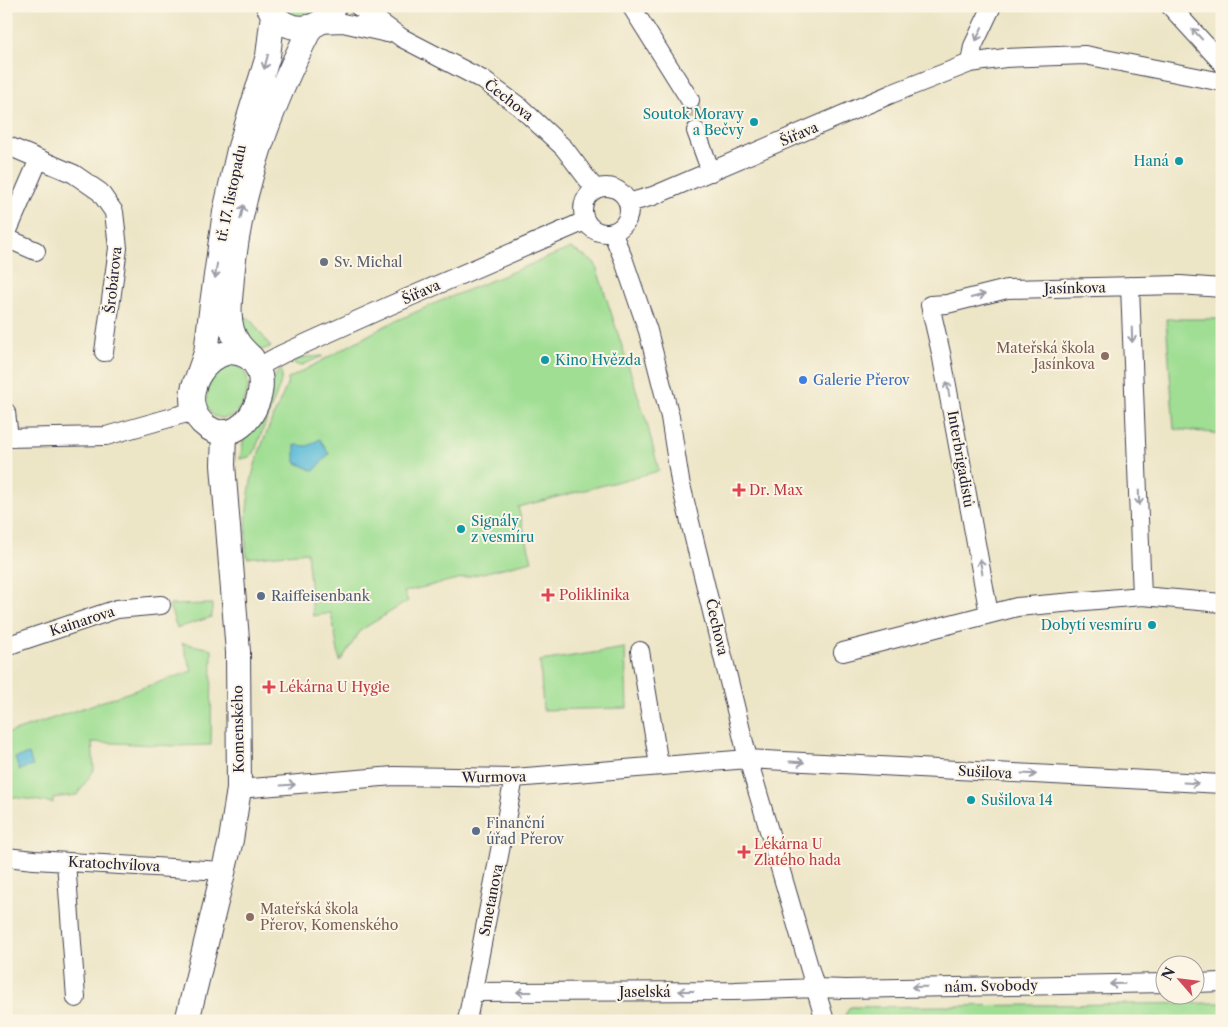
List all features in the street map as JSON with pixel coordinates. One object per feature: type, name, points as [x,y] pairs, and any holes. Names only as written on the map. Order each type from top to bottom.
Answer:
[{"type":"main road","name":"tř. 17. listopadu","points":[[270,9],[281,22],[300,28],[315,25],[325,19],[334,6]]},
{"type":"main road","name":"tř. 17. listopadu","points":[[199,373],[206,353],[225,212],[239,150],[268,56],[270,9]]},
{"type":"main road","name":"tř. 17. listopadu","points":[[255,363],[236,340],[230,321],[230,305],[240,218],[263,137],[287,74],[315,25]]},
{"type":"main road","points":[[238,352],[255,363],[260,378],[260,390],[253,413],[248,420],[238,428],[224,432],[208,427],[194,411],[192,399],[199,373],[208,361],[222,353],[238,352]]},
{"type":"main road","name":"Komenského","points":[[187,1021],[231,840],[239,789],[238,652],[223,465],[224,432]]},
{"type":"street","name":"Čechova","points":[[358,6],[402,38],[483,80],[520,107],[564,148],[595,189]]},
{"type":"street","points":[[631,6],[690,100]]},
{"type":"street","points":[[970,63],[973,46],[992,6]]},
{"type":"street","points":[[1170,6],[1208,45],[1222,63]]},
{"type":"street","name":"Čechova","points":[[315,25],[332,22],[355,24],[402,38]]},
{"type":"street","name":"Šířava","points":[[628,203],[653,196],[891,94],[970,63],[1005,58],[1085,55],[1222,82]]},
{"type":"street","points":[[696,131],[710,172]]},
{"type":"street","name":"Šrobárova","points":[[6,145],[74,174],[100,192],[114,212],[118,248],[104,352]]},
{"type":"street","points":[[36,251],[6,236],[39,159]]},
{"type":"street","points":[[605,186],[615,188],[623,194],[628,203],[627,219],[621,227],[612,232],[596,231],[585,220],[582,210],[584,200],[595,189],[605,186]]},
{"type":"street","name":"Šířava","points":[[255,363],[282,354],[585,220]]},
{"type":"street","name":"Čechova","points":[[612,232],[648,331],[670,417],[680,481],[748,759],[825,1021]]},
{"type":"street","name":"Jasínkova","points":[[930,305],[947,304],[1006,289],[1180,285],[1222,288]]},
{"type":"street","points":[[1130,286],[1142,596]]},
{"type":"street","name":"Interbrigadistů","points":[[930,305],[942,353],[989,614]]},
{"type":"street","points":[[6,412],[8,438],[106,436],[194,411]]},
{"type":"street","points":[[843,652],[1017,607],[1142,596],[1222,604]]},
{"type":"street","name":"Kainarova","points":[[6,646],[117,609],[161,605]]},
{"type":"street","points":[[640,651],[659,765]]},
{"type":"street","name":"Wurmova","points":[[239,789],[394,776],[514,778],[748,759]]},
{"type":"street","name":"Sušilova","points":[[748,759],[1222,784]]},
{"type":"street","name":"Smetanova","points":[[467,1021],[514,778]]},
{"type":"street","name":"Kratochvílova","points":[[6,857],[223,871]]},
{"type":"street","points":[[66,862],[76,998]]},
{"type":"street","points":[[1206,982],[1222,982]]},
{"type":"street","name":"nám. Svobody","points":[[816,988],[1156,983]]},
{"type":"street","name":"Jaselská","points":[[473,992],[735,991],[816,988]]},
{"type":"green space","points":[[280,6],[315,6],[311,14],[293,17]]},
{"type":"green space","points":[[571,248],[595,263],[647,423],[659,471],[518,507],[532,561],[404,592],[408,601],[361,630],[340,662],[331,613],[313,616],[307,552],[247,558],[247,512],[252,476],[288,379],[385,326],[438,302]]},
{"type":"green space","points":[[237,312],[250,319],[271,347],[261,350],[251,346]]},
{"type":"green space","points":[[1166,319],[1222,319],[1222,434],[1174,429]]},
{"type":"green space","points":[[323,356],[300,366],[292,361],[306,357]]},
{"type":"green space","points":[[228,364],[239,366],[245,373],[248,382],[247,392],[237,411],[229,417],[220,418],[210,412],[206,400],[207,393],[213,376]]},
{"type":"green space","points":[[280,369],[282,374],[280,385],[254,453],[249,457],[240,459],[244,437],[271,387],[273,379]]},
{"type":"green space","points":[[212,604],[212,617],[177,628],[169,605]]},
{"type":"green space","points":[[182,643],[212,649],[211,745],[176,746],[92,742],[94,770],[77,795],[53,798],[53,803],[6,796],[6,734],[192,671]]},
{"type":"green space","points":[[625,648],[627,708],[543,710],[540,661]]},
{"type":"green space","points":[[1220,1003],[1222,1005],[1222,1021],[842,1020],[850,1007]]},
{"type":"water","points":[[320,439],[329,454],[314,471],[295,462],[295,445],[308,446]]},
{"type":"water","points":[[29,754],[33,766],[19,770],[15,758]]},
{"type":"tunnel","points":[[690,100],[696,131]]},
{"type":"place","name":"Soutok Moravy a Bečvy","points":[[754,122]]},
{"type":"place","name":"Haná","points":[[1179,161]]},
{"type":"place","name":"Sv. Michal","points":[[324,262]]},
{"type":"place","name":"Mateřská škola Jasínkova","points":[[1105,356]]},
{"type":"place","name":"Kino Hvězda","points":[[545,360]]},
{"type":"place","name":"Galerie Přerov","points":[[803,380]]},
{"type":"place","name":"Dr. Max","points":[[739,490]]},
{"type":"place","name":"Signály z vesmíru","points":[[461,529]]},
{"type":"place","name":"Poliklinika","points":[[548,595]]},
{"type":"place","name":"Raiffeisenbank","points":[[261,596]]},
{"type":"place","name":"Dobytí vesmíru","points":[[1152,625]]},
{"type":"place","name":"Lékárna U Hygie","points":[[269,687]]},
{"type":"place","name":"Sušilova 14","points":[[971,800]]},
{"type":"place","name":"Finanční úřad Přerov","points":[[476,831]]},
{"type":"place","name":"Lékárna U Zlatého hada","points":[[744,852]]},
{"type":"place","name":"Mateřská škola Přerov, Komenského","points":[[250,917]]}]
